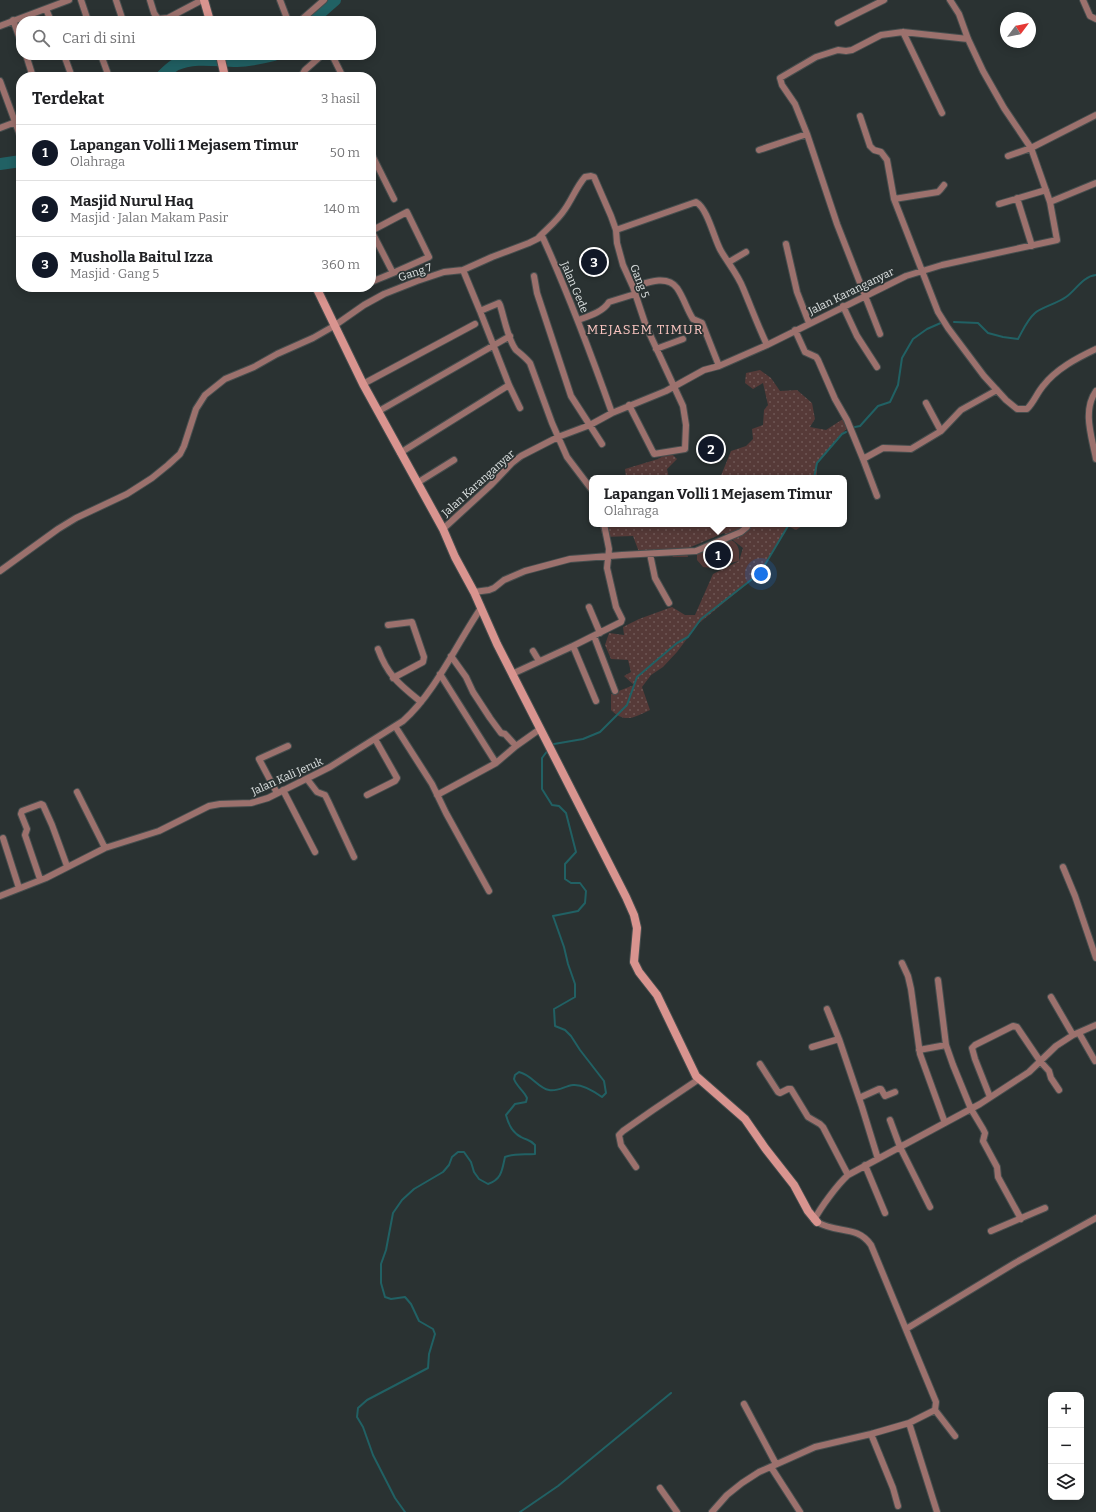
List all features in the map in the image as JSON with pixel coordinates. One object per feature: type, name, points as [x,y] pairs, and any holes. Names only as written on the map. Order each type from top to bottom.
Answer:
[{"type":"street","points":[[25,16],[69,0]]},
{"type":"street","points":[[81,0],[86,16]]},
{"type":"street","points":[[116,0],[121,16]]},
{"type":"street","points":[[150,0],[156,16]]},
{"type":"street","points":[[172,16],[203,0],[208,16]]},
{"type":"street","points":[[280,0],[286,16]]},
{"type":"street","points":[[306,16],[324,0]]},
{"type":"street","points":[[838,23],[884,0]]},
{"type":"street","name":"Jalan Karanganyar","points":[[443,529],[492,484],[512,463],[521,456],[558,437],[590,425],[629,405],[674,386],[704,370],[718,366],[767,345],[898,279],[922,270],[942,265],[1057,240],[1050,202],[1031,148],[1004,108],[983,71],[968,39],[959,14],[950,0]]},
{"type":"street","points":[[1084,0],[1090,16],[1096,19]]},
{"type":"street","points":[[46,9],[48,16]]},
{"type":"street","points":[[0,26],[16,19]]},
{"type":"street","points":[[13,20],[16,28]]},
{"type":"street","points":[[880,334],[837,224],[807,134],[795,104],[782,85],[780,78],[816,56],[838,50],[852,50],[881,35],[903,32],[968,39]]},
{"type":"street","points":[[903,32],[942,113]]},
{"type":"street","points":[[28,60],[31,72]]},
{"type":"street","points":[[66,60],[70,72]]},
{"type":"street","points":[[103,60],[107,72]]},
{"type":"street","points":[[221,60],[224,72]]},
{"type":"street","points":[[306,70],[317,60]]},
{"type":"street","points":[[334,60],[340,72]]},
{"type":"street","points":[[0,81],[16,117]]},
{"type":"street","points":[[1008,156],[1031,148],[1096,115]]},
{"type":"street","points":[[860,116],[870,146],[874,150],[881,152],[887,160],[894,199],[943,320],[984,376],[1014,408],[1022,410],[1027,409],[1043,385],[1054,375],[1076,358],[1096,349]]},
{"type":"street","points":[[0,128],[16,122]]},
{"type":"street","points":[[759,150],[807,134]]},
{"type":"street","points":[[376,165],[394,199]]},
{"type":"street","name":"Gang 7","points":[[0,571],[58,528],[127,494],[152,478],[168,465],[180,454],[184,446],[196,409],[206,395],[225,379],[254,368],[277,354],[301,344],[334,326],[364,305],[384,294],[444,272],[463,270],[492,257],[530,244],[541,238],[556,221],[566,208],[580,182],[585,176],[591,176],[596,181]]},
{"type":"street","name":"Gang 5","points":[[596,181],[616,230],[617,243],[623,265],[633,287],[646,326],[683,406],[686,425],[685,449],[654,454],[629,405]]},
{"type":"street","points":[[1050,202],[1096,183]]},
{"type":"street","points":[[894,199],[938,192],[944,185]]},
{"type":"street","points":[[999,204],[1046,190]]},
{"type":"street","points":[[1017,198],[1032,246]]},
{"type":"street","points":[[616,230],[696,202],[700,205],[705,213],[721,251],[743,287],[754,319],[767,345]]},
{"type":"street","points":[[376,228],[408,212],[429,257],[376,280]]},
{"type":"street","name":"Jalan Gede","points":[[541,238],[578,320],[612,413]]},
{"type":"street","points":[[376,241],[393,273]]},
{"type":"street","points":[[786,244],[797,292],[809,323]]},
{"type":"street","points":[[729,262],[746,252]]},
{"type":"street","points":[[463,270],[509,385],[520,408]]},
{"type":"street","points":[[534,276],[537,293],[571,396],[602,444]]},
{"type":"street","points":[[633,287],[662,280],[677,288],[693,320],[702,323],[718,366]]},
{"type":"street","points":[[318,292],[363,384],[380,412],[400,453],[443,529],[455,557],[477,599],[486,622],[634,915],[637,932],[634,958],[636,967],[657,994],[692,1069],[699,1079],[745,1119],[765,1148],[794,1185],[808,1211],[816,1221],[830,1228],[860,1233],[868,1239],[875,1251],[936,1402],[935,1410],[955,1436]]},
{"type":"street","points":[[578,320],[594,314],[609,302],[635,294]]},
{"type":"street","points":[[480,310],[500,304],[510,336],[517,350],[525,356],[530,363],[567,457],[589,486]]},
{"type":"street","points":[[843,306],[857,336],[877,367]]},
{"type":"street","points":[[363,384],[475,324]]},
{"type":"street","points":[[795,330],[805,352],[816,357],[818,360],[835,399],[847,420],[877,496]]},
{"type":"street","points":[[380,412],[510,336]]},
{"type":"street","points":[[656,349],[683,339]]},
{"type":"street","points":[[400,453],[509,385]]},
{"type":"street","points":[[863,460],[883,448],[909,450],[941,431],[960,410],[997,390]]},
{"type":"street","points":[[1096,391],[1088,413],[1096,459]]},
{"type":"street","points":[[926,403],[941,431]]},
{"type":"street","points":[[417,483],[454,460]]},
{"type":"street","points":[[512,674],[573,646],[622,621],[616,607],[607,568],[607,556],[609,550],[605,527]]},
{"type":"street","points":[[477,599],[504,580],[526,571],[570,559],[697,551],[742,532],[746,527]]},
{"type":"street","points":[[650,554],[656,578],[669,604]]},
{"type":"street","name":"Jalan Kali Jeruk","points":[[0,896],[105,848],[159,831],[209,806],[220,804],[251,803],[268,798],[330,767],[396,726],[409,716],[421,702],[440,674],[465,632],[477,599]]},
{"type":"street","points":[[589,607],[615,691]]},
{"type":"street","points":[[388,625],[412,622],[424,657],[423,662],[393,678]]},
{"type":"street","points":[[573,646],[596,701]]},
{"type":"street","points":[[378,648],[385,667],[393,678],[421,702]]},
{"type":"street","points":[[533,651],[539,661]]},
{"type":"street","points":[[451,656],[466,677],[473,692],[494,723],[516,746]]},
{"type":"street","points":[[440,674],[496,763]]},
{"type":"street","points":[[396,726],[432,784],[489,891]]},
{"type":"street","points":[[437,795],[496,763],[516,746],[540,729]]},
{"type":"street","points":[[366,795],[395,781],[397,778],[375,739]]},
{"type":"street","points":[[288,746],[259,759],[280,791],[315,852]]},
{"type":"street","points":[[307,779],[317,792],[324,796],[328,801],[354,857]]},
{"type":"street","points":[[77,792],[105,848]]},
{"type":"street","points":[[40,879],[25,835],[27,829],[21,814],[22,811],[41,804],[43,805],[67,866]]},
{"type":"street","points":[[3,838],[19,888]]},
{"type":"street","points":[[1063,867],[1075,896],[1096,958]]},
{"type":"street","points":[[902,963],[908,976],[919,1050],[945,1123]]},
{"type":"street","points":[[938,980],[946,1045],[971,1109],[983,1129],[983,1141],[997,1167],[998,1177],[1021,1219]]},
{"type":"street","points":[[1051,997],[1095,1061]]},
{"type":"street","points":[[827,1009],[859,1098],[878,1160]]},
{"type":"street","points":[[816,1221],[818,1213],[841,1181],[848,1175],[971,1109],[1029,1072],[1056,1046],[1076,1034],[1096,1025]]},
{"type":"street","points":[[990,1097],[972,1050],[973,1046],[1010,1027],[1015,1026],[1049,1071],[1051,1078],[1059,1090]]},
{"type":"street","points":[[812,1048],[839,1039]]},
{"type":"street","points":[[919,1050],[946,1045]]},
{"type":"street","points":[[760,1064],[778,1092],[791,1089],[808,1118],[823,1127],[848,1175]]},
{"type":"street","points":[[636,1167],[619,1141],[621,1133],[699,1079]]},
{"type":"street","points":[[859,1098],[879,1089],[881,1089],[885,1096],[895,1092]]},
{"type":"street","points":[[890,1120],[900,1147],[930,1207]]},
{"type":"street","points":[[865,1165],[886,1213]]},
{"type":"street","points":[[991,1231],[1045,1208]]},
{"type":"street","points":[[906,1329],[1015,1263],[1096,1218]]},
{"type":"street","points":[[744,1404],[774,1466],[800,1512]]},
{"type":"street","points":[[712,1512],[727,1495],[759,1472],[815,1447],[871,1434],[909,1423],[935,1410]]},
{"type":"street","points":[[909,1423],[937,1512]]},
{"type":"street","points":[[871,1434],[893,1488],[898,1506]]},
{"type":"street","points":[[660,1488],[677,1512]]},
{"type":"shaded area","points":[[760,370],[771,378],[780,391],[797,390],[812,403],[815,419],[810,427],[826,430],[843,419],[847,428],[817,463],[817,475],[721,475],[731,451],[746,446],[753,439],[752,429],[763,425],[764,410],[768,405],[763,383],[753,389],[745,383],[746,373]]},
{"type":"shaded area","points":[[670,452],[677,459],[667,469],[668,475],[626,475],[625,469],[658,459]]},
{"type":"shaded area","points":[[600,527],[787,527],[760,573],[698,624],[677,652],[663,667],[651,675],[642,687],[650,710],[630,718],[621,717],[611,710],[611,694],[634,685],[624,676],[631,672],[628,660],[611,659],[605,645],[609,633],[624,635],[623,627],[639,619],[672,607],[685,615],[695,615],[713,574],[739,561],[743,548],[724,533],[686,549],[688,557],[673,557],[669,551],[639,552],[633,536],[603,537]]},
{"type":"shaded area","points":[[790,527],[800,527],[796,530]]},
{"type":"shaded area","points":[[725,536],[733,541],[737,546],[739,551],[739,561],[711,568],[703,567],[697,560],[697,548]]},
{"type":"waterway","points":[[317,16],[335,0]]},
{"type":"waterway","points":[[166,72],[175,65],[183,62],[198,60]]},
{"type":"waterway","points":[[198,60],[206,60]]},
{"type":"waterway","points":[[206,60],[249,60]]},
{"type":"waterway","points":[[0,164],[16,162]]},
{"type":"waterway","points":[[954,322],[978,323],[988,333],[1018,339],[1027,322],[1035,313],[1063,299],[1087,278],[1096,275]]},
{"type":"waterway","points":[[855,427],[860,426],[878,406],[890,402],[898,385],[902,358],[913,339],[927,329],[943,322]]},
{"type":"waterway","points":[[815,475],[817,463],[842,434],[846,432]]},
{"type":"waterway","points":[[552,745],[583,739],[600,732],[627,705],[637,677],[677,643],[688,637],[701,619],[760,573],[787,527]]},
{"type":"waterway","points":[[405,1512],[395,1498],[373,1455],[363,1427],[357,1417],[358,1408],[367,1400],[428,1368],[429,1354],[435,1334],[433,1329],[419,1321],[411,1304],[405,1297],[391,1299],[385,1297],[381,1283],[381,1264],[386,1250],[393,1213],[402,1200],[414,1189],[443,1172],[449,1165],[452,1157],[458,1152],[464,1152],[471,1162],[474,1172],[479,1179],[488,1184],[496,1180],[501,1174],[505,1157],[535,1154],[535,1145],[531,1141],[521,1137],[513,1130],[506,1115],[515,1104],[526,1102],[526,1096],[514,1079],[515,1075],[519,1072],[528,1076],[542,1087],[549,1090],[577,1085],[602,1097],[606,1093],[604,1081],[571,1036],[565,1030],[555,1026],[554,1009],[575,997],[575,984],[553,916],[578,911],[585,903],[586,891],[580,883],[571,883],[565,879],[565,864],[576,852],[566,813],[559,806],[552,805],[542,789],[542,758],[548,750]]},
{"type":"waterway","points":[[520,1512],[558,1486],[671,1393]]},
{"type":"place","name":"Musholla Baitul Izza","points":[[594,262]]},
{"type":"place","name":"Masjid Nurul Haq","points":[[711,449]]},
{"type":"place","name":"Lapangan Volli 1 Mejasem Timur","points":[[718,555]]},
{"type":"district","name":"MEJASEM TIMUR","points":[[645,329]]}]
